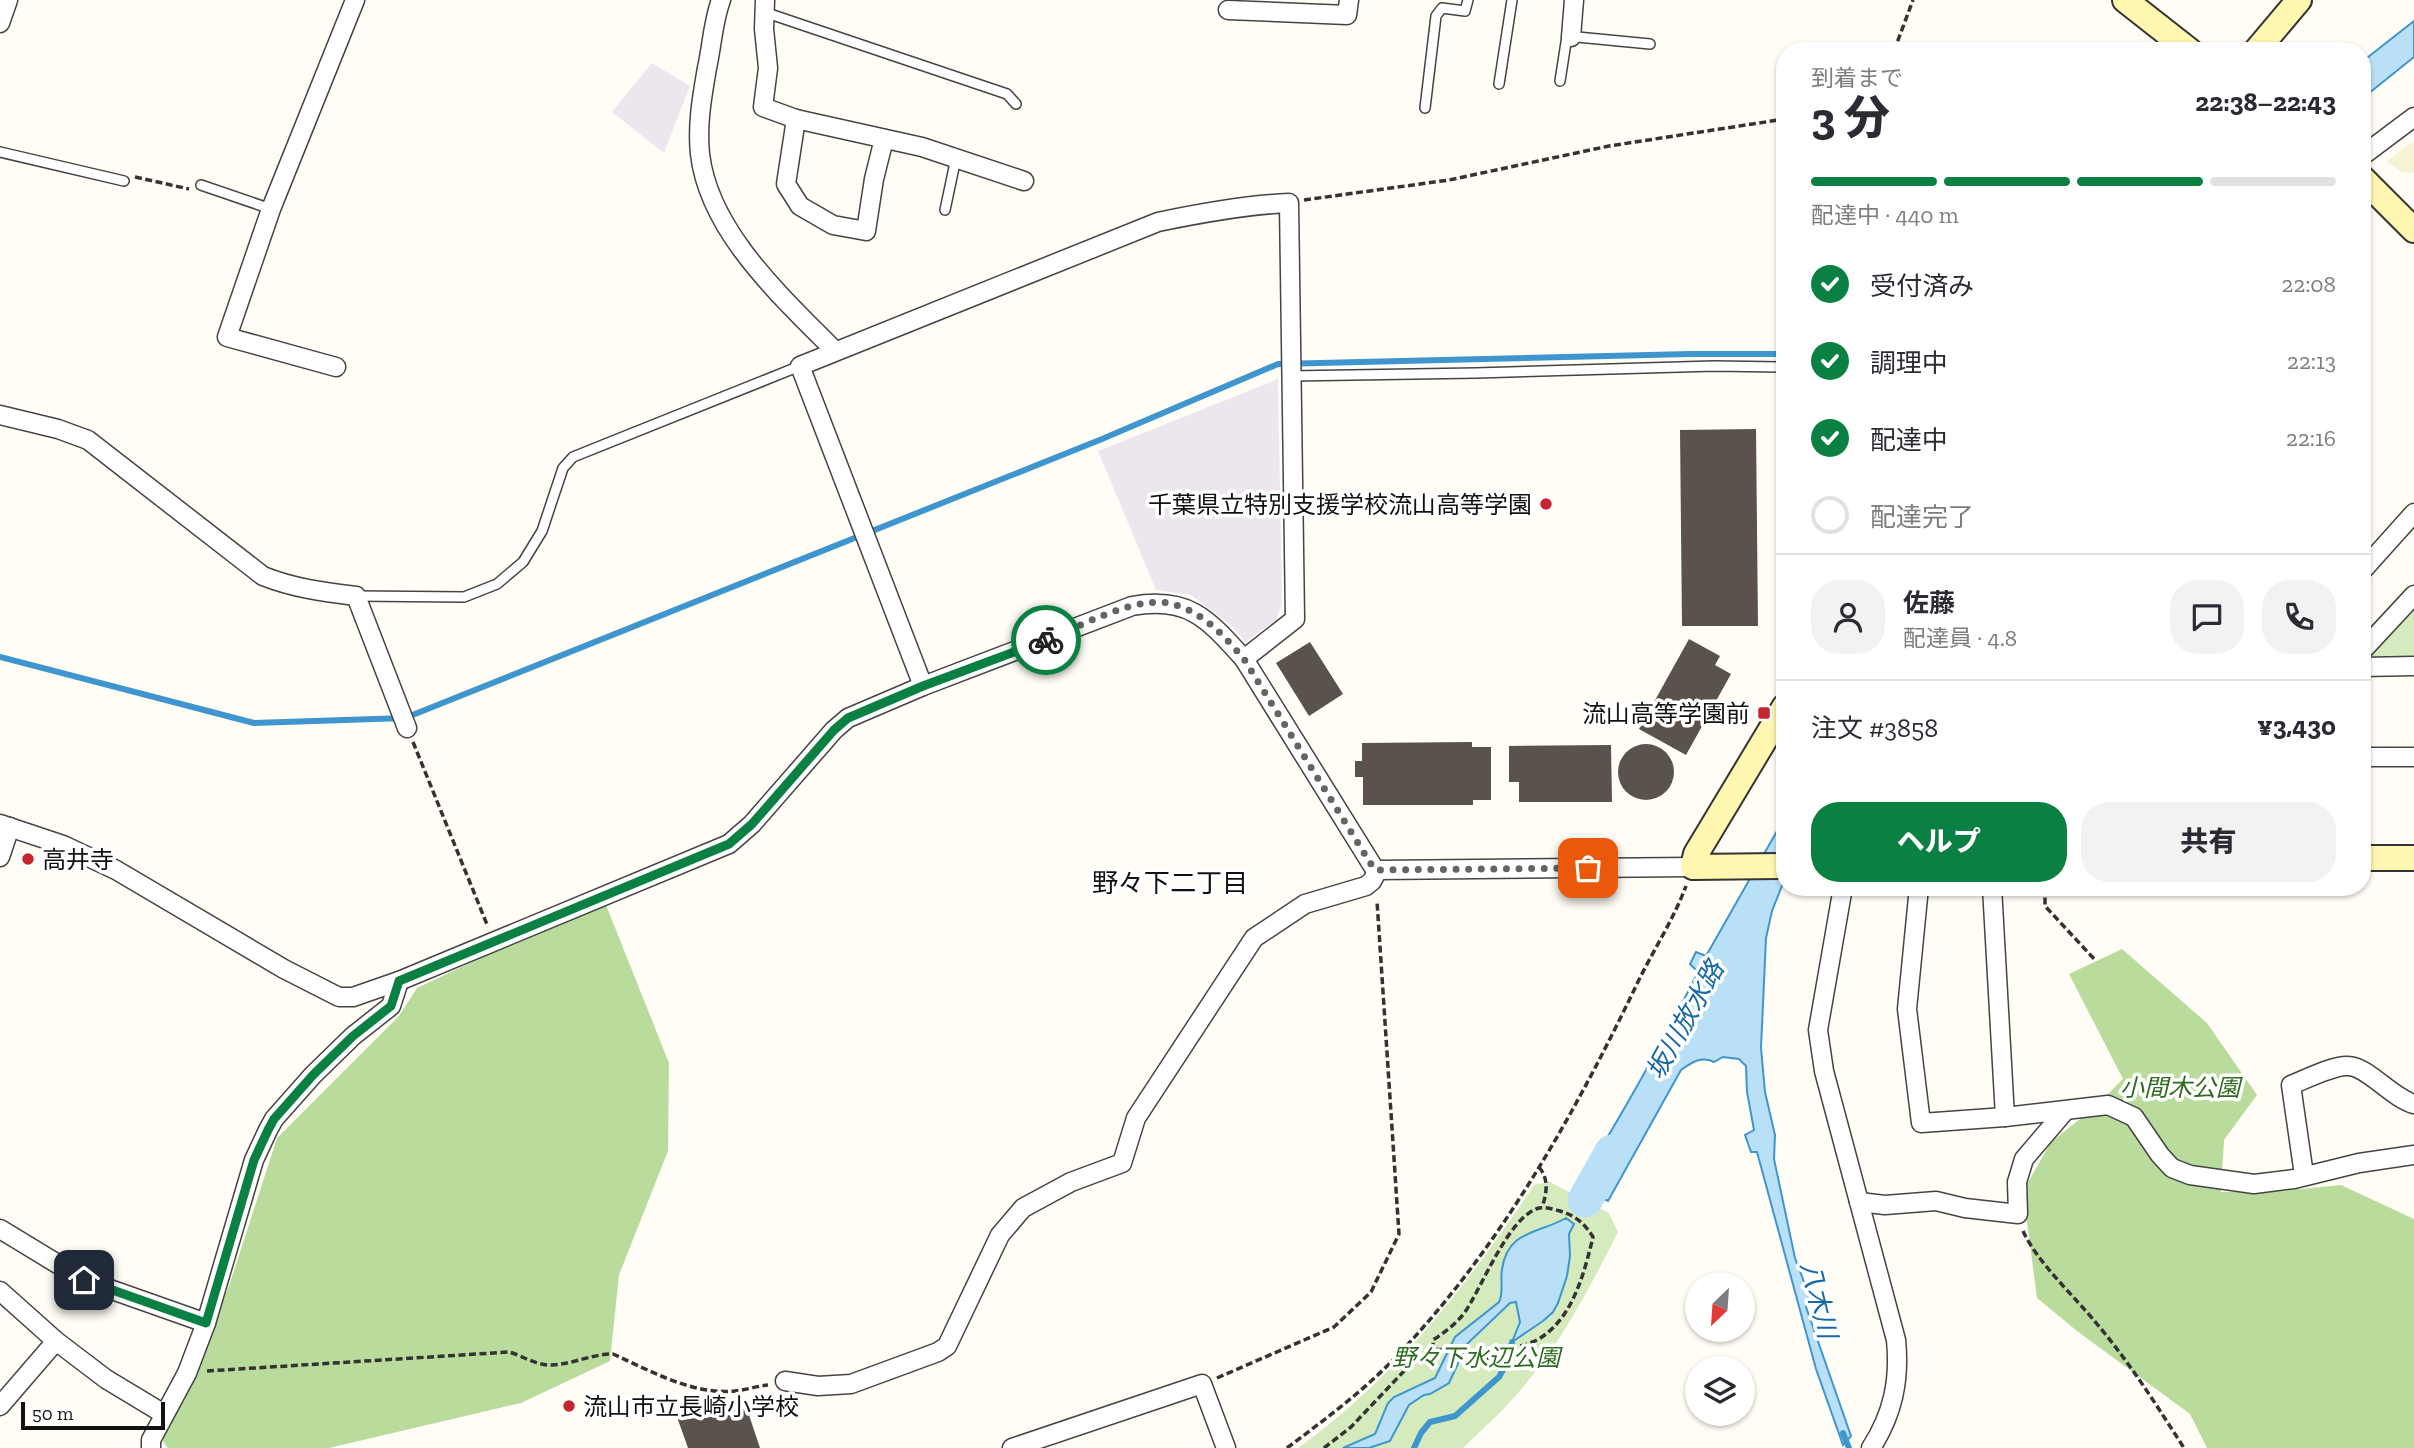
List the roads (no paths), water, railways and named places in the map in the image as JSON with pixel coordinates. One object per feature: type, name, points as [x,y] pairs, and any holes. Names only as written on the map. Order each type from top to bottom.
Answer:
[{"type":"street","points":[[0,23],[8,0]]},
{"type":"street","points":[[336,367],[227,337],[271,209],[355,0]]},
{"type":"street","points":[[721,0],[700,103],[700,155],[708,186],[730,230],[749,258],[834,351]]},
{"type":"street","points":[[1228,5],[1347,15],[1349,0]]},
{"type":"street","points":[[1571,37],[1574,0]]},
{"type":"street","points":[[2125,0],[2179,42]]},
{"type":"street","points":[[2264,42],[2299,0]]},
{"type":"street","points":[[765,6],[768,68],[763,107],[796,119],[922,147],[1024,181]]},
{"type":"street","points":[[2371,149],[2414,117]]},
{"type":"street","points":[[796,119],[786,184],[800,206],[833,225],[866,231],[874,179],[884,139]]},
{"type":"street","points":[[2371,186],[2410,218]]},
{"type":"street","points":[[923,686],[800,366],[1158,222],[1234,208],[1289,203],[1295,619],[1244,659]]},
{"type":"street","points":[[0,415],[58,429],[89,440],[262,576],[315,591],[356,596],[404,721]]},
{"type":"street","points":[[2371,561],[2414,513]]},
{"type":"street","points":[[2371,641],[2414,595]]},
{"type":"street","points":[[0,857],[5,825],[63,845],[116,870],[284,969],[339,998],[353,998],[729,844],[752,824],[834,730],[848,718],[923,686],[1132,606],[1152,603],[1174,604],[1195,614],[1220,632],[1244,659],[1374,869],[1375,876]]},
{"type":"street","points":[[2371,667],[2414,666]]},
{"type":"street","points":[[1701,866],[1696,854],[1776,721]]},
{"type":"street","points":[[2371,757],[2414,757]]},
{"type":"street","points":[[2371,858],[2414,858]]},
{"type":"street","points":[[785,1381],[818,1386],[851,1384],[938,1352],[947,1346],[1000,1235],[1023,1208],[1071,1182],[1122,1163],[1136,1118],[1254,937],[1305,904],[1366,886],[1375,876],[1776,866]]},
{"type":"street","points":[[1841,896],[1818,1030],[1824,1071],[1896,1340],[1898,1364],[1891,1411],[1871,1448]]},
{"type":"street","points":[[1918,896],[1907,1009],[1921,1123],[2006,1117],[2108,1105],[2134,1117],[2172,1168],[2190,1175],[2263,1184],[2358,1163],[2414,1155]]},
{"type":"street","points":[[1993,896],[2006,1117]]},
{"type":"street","points":[[150,1448],[151,1440],[187,1373],[206,1323],[254,1160],[268,1130],[274,1119],[313,1075],[353,1036],[391,1006],[399,981]]},
{"type":"street","points":[[2304,1175],[2291,1085],[2348,1066],[2360,1069],[2399,1098],[2414,1104]]},
{"type":"street","points":[[1859,1202],[1885,1205],[1936,1201],[1965,1208],[2018,1214],[2017,1182],[2024,1159],[2065,1111]]},
{"type":"street","points":[[0,1229],[84,1280],[206,1323]]},
{"type":"street","points":[[0,1291],[56,1341],[106,1379],[164,1414]]},
{"type":"street","points":[[0,1406],[56,1341]]},
{"type":"street","points":[[1012,1448],[1202,1384],[1226,1448]]},
{"type":"lane","points":[[1424,108],[1436,16],[1442,8],[1465,11],[1468,0]]},
{"type":"lane","points":[[1499,83],[1512,0]]},
{"type":"lane","points":[[765,6],[1007,94],[1016,104]]},
{"type":"lane","points":[[1560,81],[1567,36],[1650,44]]},
{"type":"lane","points":[[0,152],[124,181]]},
{"type":"lane","points":[[945,210],[956,158]]},
{"type":"lane","points":[[201,185],[271,209]]},
{"type":"lane","points":[[356,596],[464,597],[497,584],[523,562],[542,531],[563,468],[573,457],[800,366]]},
{"type":"lane","points":[[1290,376],[1702,366],[1776,367]]},
{"type":"water","points":[[2414,21],[2414,57],[2371,92],[2371,55]]},
{"type":"water","points":[[1776,833],[1778,896],[1766,938],[1761,1048],[1765,1092],[1775,1135],[1774,1159],[1795,1258],[1809,1295],[1806,1307],[1851,1436],[1843,1445],[1816,1369],[1757,1152],[1751,1152],[1745,1135],[1754,1130],[1747,1092],[1746,1066],[1739,1059],[1723,1057],[1714,1062],[1701,1060],[1681,1070],[1608,1201],[1578,1186],[1670,1027],[1698,972],[1690,964],[1696,952],[1706,956]]},
{"type":"water","points":[[1566,1218],[1574,1224],[1569,1234],[1570,1256],[1567,1276],[1553,1312],[1512,1342],[1520,1322],[1516,1302],[1510,1303],[1467,1344],[1449,1383],[1409,1405],[1390,1441],[1369,1448],[1343,1448],[1375,1434],[1388,1403],[1394,1397],[1435,1378],[1455,1337],[1499,1302],[1502,1269],[1505,1256],[1511,1247],[1526,1235]]},
{"type":"waterway","points":[[0,657],[254,723],[405,718],[1102,439],[1278,364],[1776,354]]},
{"type":"waterway","name":"坂川放水路","points":[[1585,1200],[1612,1152]]},
{"type":"waterway","points":[[1414,1448],[1430,1422],[1455,1416],[1499,1377],[1509,1359],[1512,1342]]},
{"type":"waterway","name":"八木川","points":[[1843,1433],[1849,1448]]},
{"type":"place","name":"千葉県立特別支援学校流山高等学園","points":[[1546,504]]},
{"type":"place","name":"流山高等学園前","points":[[1764,713]]},
{"type":"place","name":"高井寺","points":[[28,859]]},
{"type":"place","name":"流山市立長崎小学校","points":[[569,1406]]},
{"type":"district","name":"野々下二丁目","points":[[1170,883]]},
{"type":"park label","name":"小間木公園","points":[[2180,1087]]},
{"type":"park label","name":"野々下水辺公園","points":[[1476,1357]]}]
